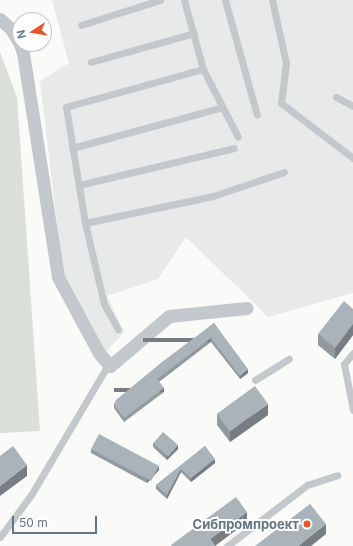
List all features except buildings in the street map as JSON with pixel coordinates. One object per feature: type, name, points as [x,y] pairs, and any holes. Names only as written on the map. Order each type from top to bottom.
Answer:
[{"type":"street","points":[[0,19],[11,29],[20,44],[23,53],[58,277],[99,353],[110,366],[169,316],[247,308]]},
{"type":"lane","points":[[81,25],[160,0]]},
{"type":"lane","points":[[184,0],[203,69],[238,137]]},
{"type":"lane","points":[[226,0],[257,115]]},
{"type":"lane","points":[[272,0],[286,63],[281,103],[353,158]]},
{"type":"lane","points":[[91,62],[194,34]]},
{"type":"lane","points":[[118,329],[104,304],[85,224],[66,107],[203,69]]},
{"type":"lane","points":[[336,96],[353,106]]},
{"type":"lane","points":[[72,148],[223,107]]},
{"type":"lane","points":[[79,185],[234,148]]},
{"type":"lane","points":[[85,224],[213,196],[284,172]]},
{"type":"lane","points":[[353,353],[344,364],[353,410]]},
{"type":"lane","points":[[255,380],[290,359]]},
{"type":"lane","points":[[0,537],[32,495],[105,370],[110,366]]},
{"type":"lane","points":[[227,546],[307,485],[337,475]]},
{"type":"shaded area","points":[[52,0],[353,0],[353,293],[268,317],[186,237],[158,279],[107,296],[124,332],[104,354],[64,284],[40,81],[69,63]]},
{"type":"shaded area","points":[[0,52],[17,97],[40,431],[0,433]]},
{"type":"place","name":"Сибпромпроект","points":[[307,524]]}]
